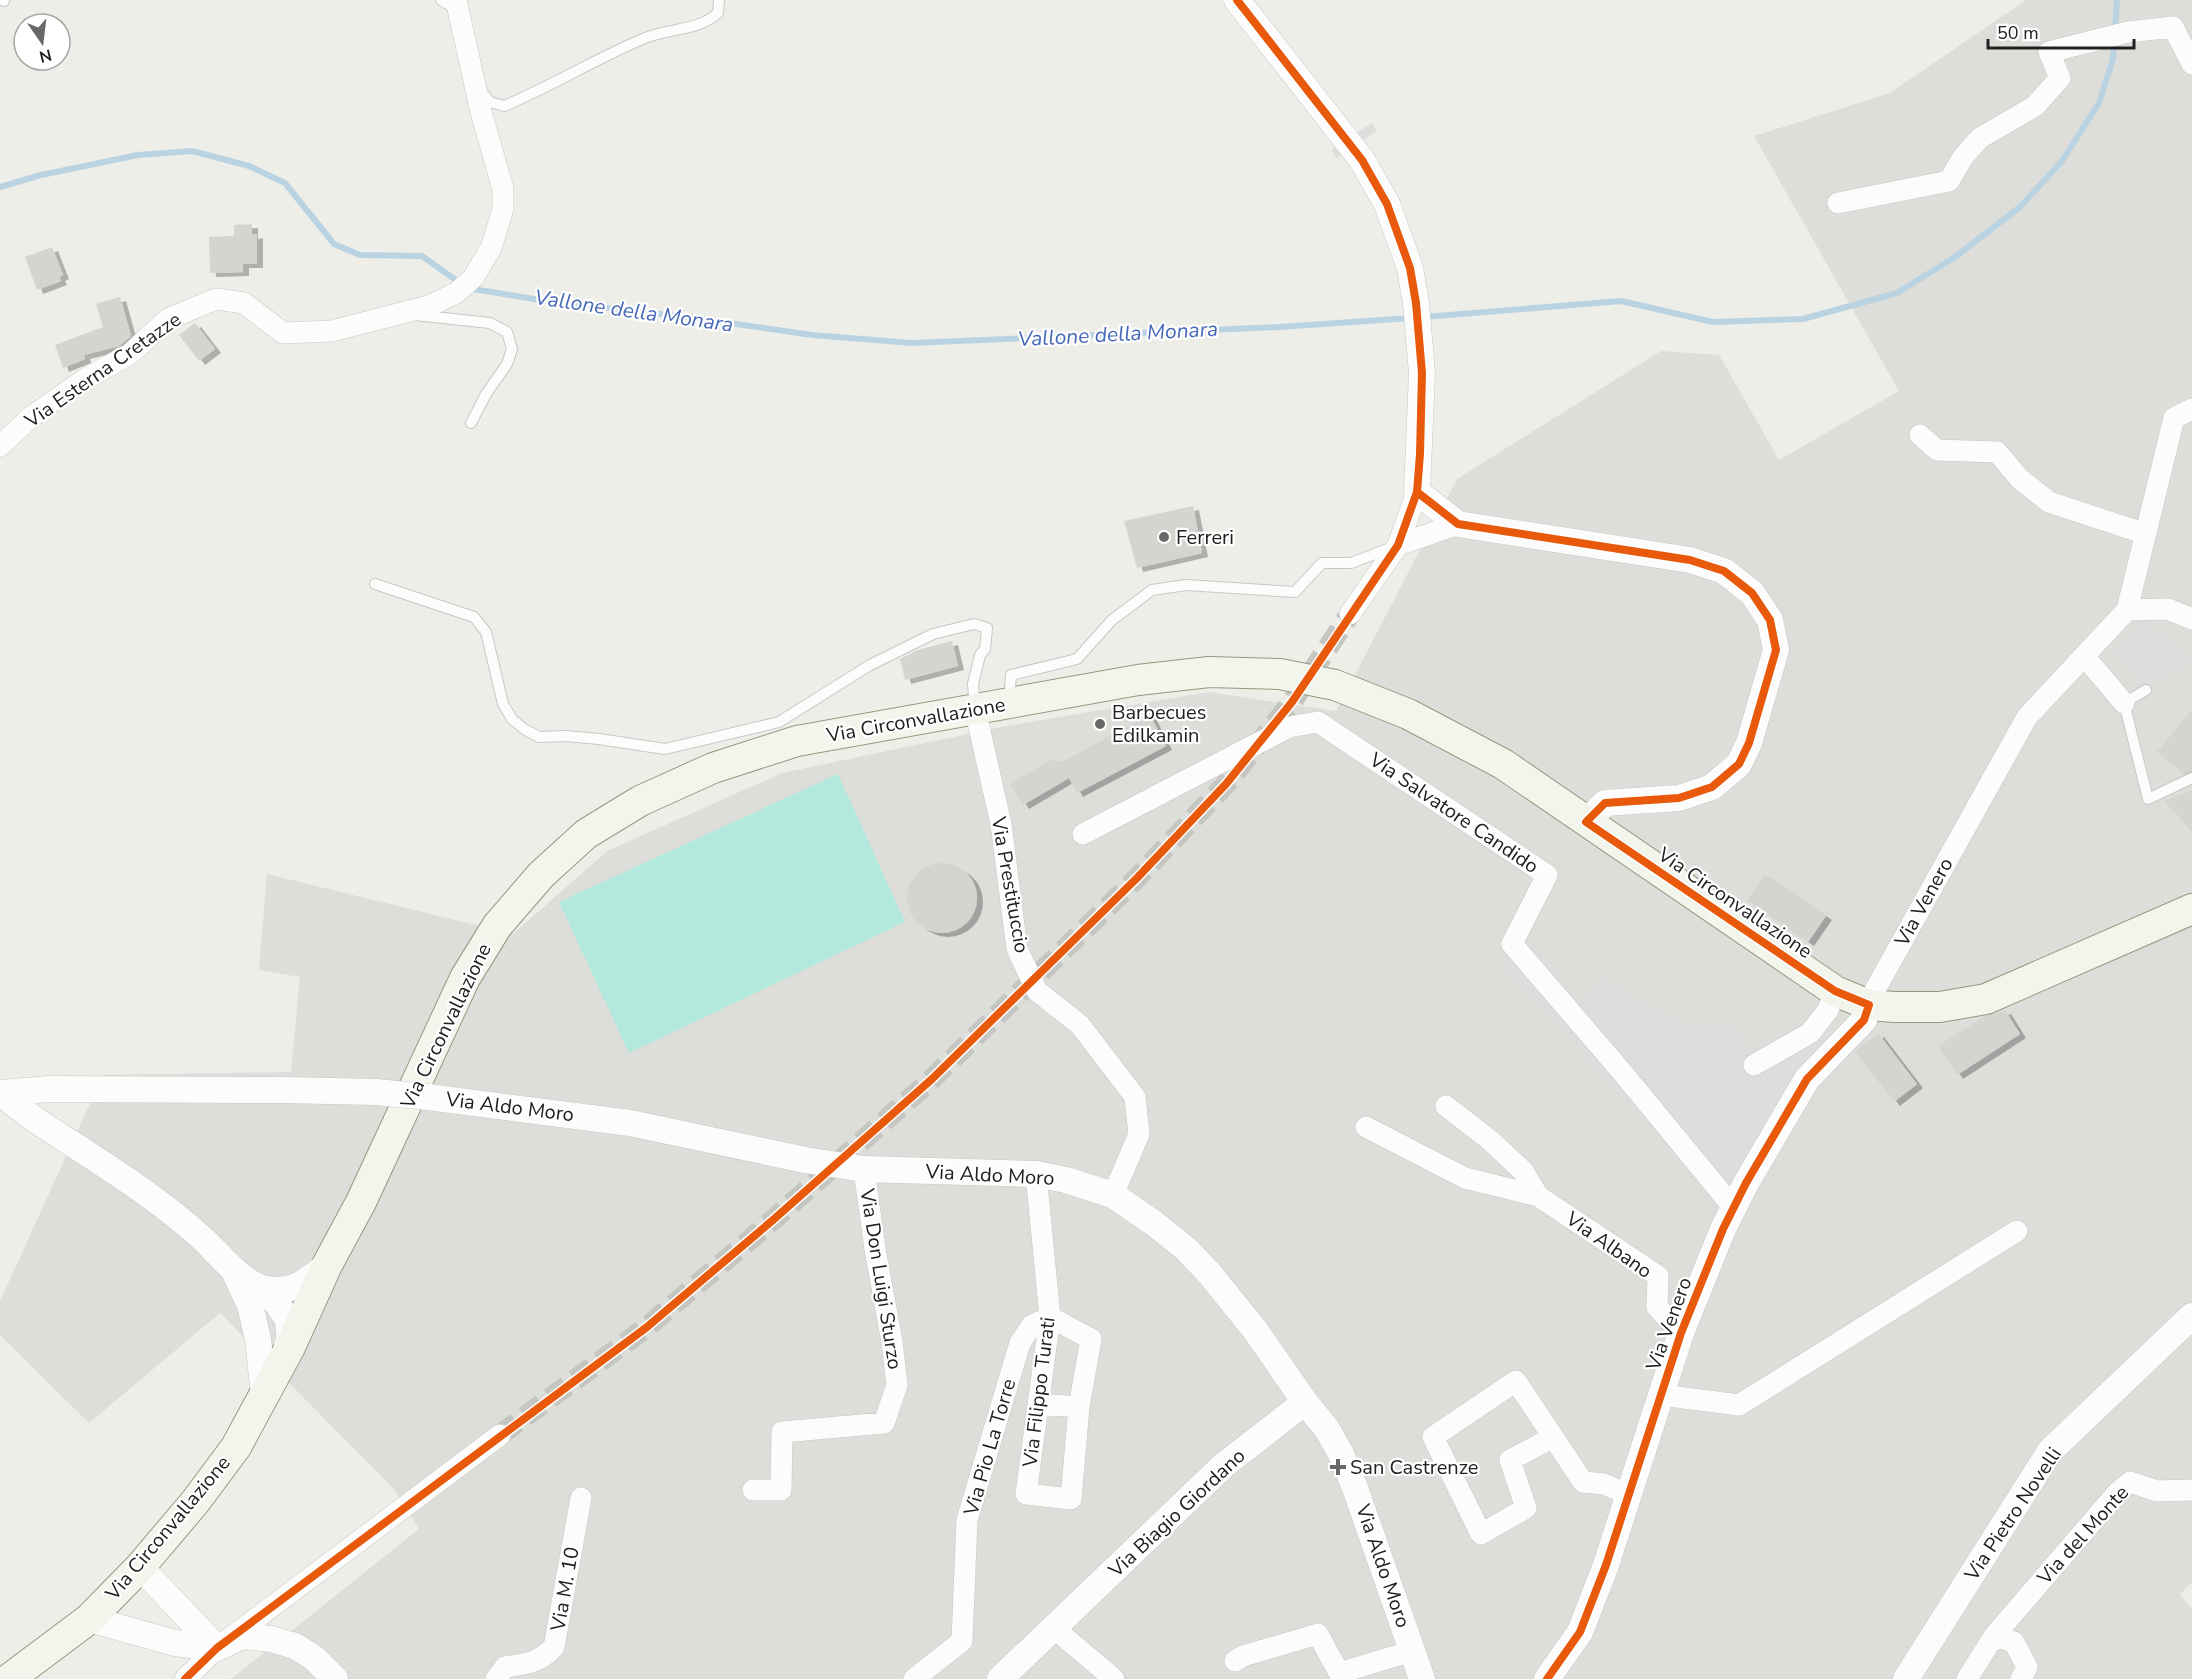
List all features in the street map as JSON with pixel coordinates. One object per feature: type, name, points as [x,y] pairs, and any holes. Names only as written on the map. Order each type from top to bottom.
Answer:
[{"type":"main road","name":"Via Circonvallazione","points":[[9,1679],[89,1619],[140,1567],[195,1502],[229,1456],[290,1347],[327,1265],[361,1202],[465,978],[497,926],[541,874],[586,834],[640,801],[713,768],[797,741],[1138,680],[1209,672],[1280,674],[1335,685],[1408,714],[1503,764],[1835,991],[1869,1005],[1941,1007],[1986,999],[2192,909]]},
{"type":"street","points":[[1237,0],[1362,160],[1387,204],[1410,268],[1416,303],[1422,373],[1417,492],[1398,545],[1350,614]]},
{"type":"street","name":"Via Esterna Cretazze","points":[[0,446],[32,416],[85,379],[130,354],[168,319],[216,300],[244,303],[283,333],[332,331],[429,306],[456,293],[473,278],[491,248],[498,228],[503,209],[503,189],[451,3]]},
{"type":"street","points":[[1838,203],[1949,181],[1963,157],[1980,138],[2035,106],[2060,78],[2049,52],[2128,32],[2173,27],[2192,64]]},
{"type":"street","name":"Via Venero","points":[[1546,1679],[1580,1632],[1606,1565],[1681,1333],[1746,1183],[1807,1079],[1864,1020],[1875,990],[2027,717],[2127,610],[2174,418],[2192,409]]},
{"type":"street","points":[[1920,435],[1937,450],[1996,452],[2019,478],[2049,502],[2146,534]]},
{"type":"street","points":[[1417,492],[1458,524]]},
{"type":"street","points":[[1398,545],[1458,524],[1690,560],[1724,571],[1752,593],[1770,620],[1776,650],[1749,743],[1739,764],[1712,787],[1679,798],[1605,803],[1586,822]]},
{"type":"street","points":[[2127,610],[2168,609],[2192,619]]},
{"type":"street","points":[[2084,656],[2124,703]]},
{"type":"street","name":"Via Prestituccio","points":[[975,709],[1001,824],[1017,949],[1037,991],[1080,1025],[1135,1097],[1139,1134],[1113,1195]]},
{"type":"street","name":"Via Salvatore Candido","points":[[1083,834],[1289,728],[1318,722],[1547,875],[1512,944],[1622,1072],[1734,1208]]},
{"type":"street","points":[[1754,1065],[1810,1033],[1828,1010],[1835,991]]},
{"type":"street","name":"Via Aldo Moro","points":[[0,1093],[49,1089],[376,1092],[428,1096],[630,1123],[805,1160],[864,1169],[1036,1174],[1066,1179],[1113,1195],[1155,1224],[1202,1265],[1255,1330],[1326,1429],[1341,1454],[1355,1488],[1422,1679]]},
{"type":"street","points":[[0,1093],[45,1127],[140,1188],[202,1238],[233,1269],[254,1296],[264,1395]]},
{"type":"street","name":"Via Albano","points":[[1446,1106],[1491,1141],[1523,1171],[1538,1196]]},
{"type":"street","name":"Via Albano","points":[[1366,1127],[1465,1178],[1538,1196],[1658,1276],[1658,1306],[1681,1333]]},
{"type":"street","name":"Via Don Luigi Sturzo","points":[[753,1490],[781,1490],[782,1432],[884,1423],[897,1385],[864,1169]]},
{"type":"street","name":"Via Filippo Turati","points":[[1036,1174],[1050,1317],[1026,1494],[1071,1499],[1079,1407]]},
{"type":"street","points":[[1661,1395],[1739,1405],[2017,1232]]},
{"type":"street","points":[[254,1296],[268,1290],[288,1290],[300,1286],[327,1265]]},
{"type":"street","points":[[254,1296],[277,1303],[288,1320],[290,1347]]},
{"type":"street","name":"Via Pietro Novelli","points":[[1906,1679],[2050,1451],[2192,1316]]},
{"type":"street","points":[[1039,1404],[1079,1407],[1091,1339],[1050,1317]]},
{"type":"street","name":"Via Pio La Torre","points":[[914,1679],[962,1641],[967,1520],[1020,1343],[1032,1325],[1050,1317]]},
{"type":"street","points":[[1552,1438],[1510,1460],[1526,1508],[1481,1534],[1433,1437],[1516,1381],[1583,1482],[1604,1484],[1629,1495]]},
{"type":"street","name":"Via Biagio Giordano","points":[[1000,1679],[1224,1465],[1305,1402]]},
{"type":"street","points":[[185,1679],[217,1648],[500,1435]]},
{"type":"street","name":"Via del Monte","points":[[1967,1679],[1994,1636],[2117,1493],[2130,1482],[2157,1491],[2192,1490]]},
{"type":"street","name":"Via M. 10","points":[[496,1679],[505,1667],[544,1658],[554,1647],[581,1498]]},
{"type":"street","points":[[140,1567],[217,1648]]},
{"type":"street","points":[[89,1619],[175,1643],[217,1648],[242,1636],[271,1639],[296,1646],[314,1658],[335,1679]]},
{"type":"street","points":[[1054,1629],[1114,1679]]},
{"type":"street","points":[[1235,1660],[1318,1634],[1339,1673],[1412,1651]]},
{"type":"street","points":[[1994,1636],[2014,1642],[2027,1667],[2021,1679]]},
{"type":"lane","points":[[474,83],[490,102],[504,106],[646,38],[671,30],[698,26],[709,21],[718,13],[719,0]]},
{"type":"lane","points":[[403,312],[433,318],[490,323],[507,332],[512,349],[507,364],[486,394],[471,423]]},
{"type":"lane","points":[[1009,703],[1011,675],[1077,659],[1112,620],[1152,590],[1186,585],[1295,592],[1322,563],[1351,563],[1398,545]]},
{"type":"lane","points":[[375,584],[474,618],[486,632],[503,704],[513,720],[539,737],[566,736],[599,739],[665,749],[694,744],[779,722],[870,665],[933,634],[974,624],[987,628],[985,649],[980,655],[973,684],[975,709]]},
{"type":"lane","points":[[2146,690],[2124,703],[2148,799],[2192,778]]},
{"type":"shaded area","points":[[2026,0],[2192,0],[2192,1582],[2180,1594],[2192,1609],[2192,1679],[231,1679],[419,1529],[394,1489],[220,1313],[89,1423],[0,1335],[0,1301],[103,1075],[291,1072],[300,977],[259,970],[267,874],[513,934],[607,851],[782,773],[1006,726],[1209,692],[1336,711],[1457,479],[1661,351],[1719,355],[1779,460],[1899,391],[1754,136],[1890,93]]},
{"type":"shaded area","points":[[1372,123],[1377,131],[1337,158],[1331,150]]},
{"type":"shaded area","points":[[2143,619],[2192,655],[2192,666],[2146,690],[2109,655]]},
{"type":"shaded area","points":[[838,774],[905,922],[629,1053],[559,902]]},
{"type":"shaded area","points":[[1527,935],[1579,997],[1604,974],[1673,1018],[1735,1022],[1751,1048],[1807,1018],[1814,1003],[1834,1016],[1834,1024],[1790,1093],[1723,1229],[1697,1181],[1500,967]]},
{"type":"building","points":[[252,224],[252,235],[257,234],[257,264],[243,264],[243,272],[210,273],[209,237],[234,236],[234,225]]},
{"type":"building","points":[[52,247],[63,275],[59,277],[61,281],[37,290],[25,257]]},
{"type":"building","points":[[120,297],[131,336],[119,346],[84,355],[85,359],[63,368],[55,345],[103,327],[96,304]]},
{"type":"building","points":[[195,323],[215,349],[199,361],[179,335]]},
{"type":"building","name":"Ferreri","points":[[1193,506],[1202,553],[1137,568],[1124,521]]},
{"type":"building","points":[[952,641],[958,666],[905,680],[900,659],[918,650]]},
{"type":"building","points":[[2192,709],[2192,771],[2184,774],[2157,752]]},
{"type":"building","points":[[1150,715],[1166,746],[1077,793],[1069,778],[1023,805],[1010,784],[1054,758],[1058,764]]},
{"type":"building","points":[[2192,790],[2192,832],[2164,801]]},
{"type":"building","points":[[942,863],[955,866],[967,873],[974,885],[977,898],[974,911],[967,923],[955,930],[942,933],[929,930],[917,923],[910,911],[907,898],[910,885],[917,873],[929,866]]},
{"type":"building","points":[[1765,874],[1826,916],[1808,942],[1747,900]]},
{"type":"building","points":[[2005,1010],[2020,1034],[1957,1075],[1938,1046],[1983,1017]]},
{"type":"building","points":[[1878,1033],[1917,1084],[1894,1102],[1855,1051]]},
{"type":"waterway","name":"Vallone della Monara","points":[[1424,317],[1621,301],[1713,322],[1803,319],[1897,293],[1955,257],[2020,207],[2062,161],[2099,103],[2113,59],[2117,0]]},
{"type":"waterway","name":"Vallone della Monara","points":[[0,187],[41,175],[138,155],[192,151],[249,166],[285,183],[334,244],[360,255],[422,256],[467,288],[540,300],[694,318],[812,335],[912,343],[1279,327],[1411,318]]},
{"type":"tunnel","points":[[500,1435],[647,1327],[773,1220],[932,1079],[1137,878],[1226,784],[1292,702],[1350,614]]},
{"type":"cycle path","points":[[185,1679],[217,1648],[647,1327],[773,1220],[932,1079],[1137,878],[1226,784],[1292,702],[1398,545],[1417,492],[1420,454],[1422,373],[1416,303],[1410,268],[1387,204],[1362,160],[1237,0]]},
{"type":"cycle path","points":[[1417,492],[1458,524],[1690,560],[1724,571],[1752,593],[1770,620],[1776,650],[1749,743],[1739,764],[1712,787],[1679,798],[1605,803],[1586,822],[1835,991],[1869,1005],[1864,1020],[1807,1079],[1746,1183],[1723,1229],[1681,1333],[1606,1565],[1580,1632],[1547,1679]]},
{"type":"place","name":"Ferreri","points":[[1164,537]]},
{"type":"place","name":"Barbecues Edilkamin","points":[[1100,724]]},
{"type":"place","name":"San Castrenze","points":[[1338,1467]]}]
